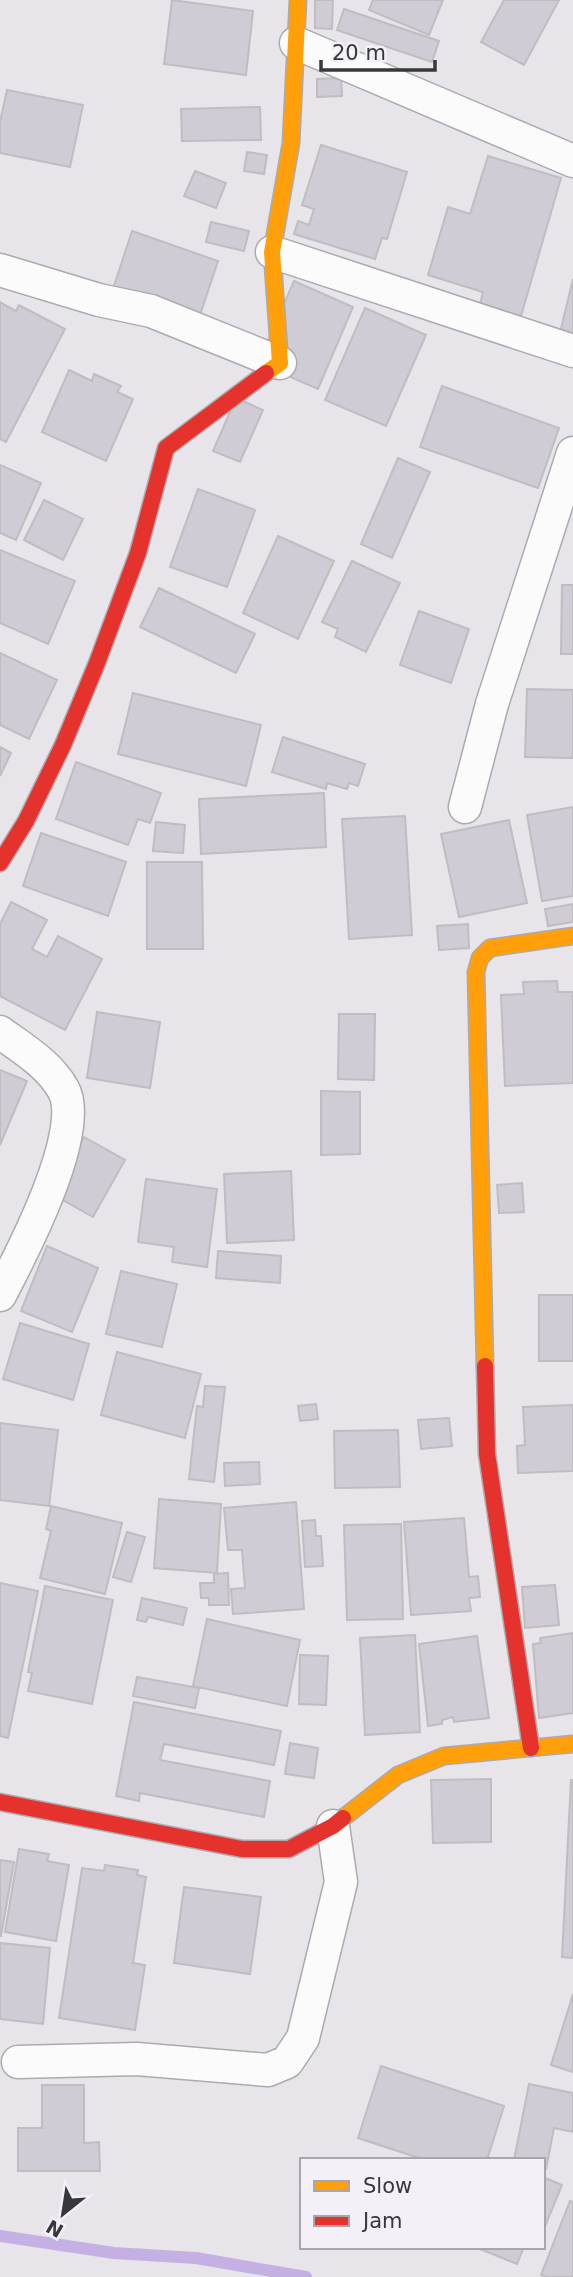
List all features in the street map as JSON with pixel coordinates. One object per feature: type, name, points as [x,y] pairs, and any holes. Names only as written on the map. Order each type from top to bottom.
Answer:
[{"type":"street","points":[[280,363],[272,252],[291,143],[298,0]]},
{"type":"street","points":[[296,43],[573,161]]},
{"type":"street","points":[[272,252],[573,351]]},
{"type":"street","points":[[0,270],[99,300],[151,312],[280,363]]},
{"type":"street","points":[[0,863],[26,821],[63,745],[97,663],[138,553],[166,448],[280,363]]},
{"type":"street","points":[[465,807],[492,704],[573,453]]},
{"type":"street","points":[[531,1748],[487,1454],[476,972],[480,958],[490,948],[573,936]]},
{"type":"street","points":[[0,1032],[43,1063],[64,1090],[69,1107],[65,1140],[49,1188],[23,1252],[0,1294]]},
{"type":"street","points":[[0,1802],[242,1849],[289,1849],[333,1826],[398,1775],[443,1756],[573,1744]]},
{"type":"street","points":[[18,2062],[136,2059],[268,2070],[287,2062],[303,2038],[341,1882],[333,1826]]},
{"type":"building","points":[[172,0],[253,11],[246,75],[164,64]]},
{"type":"building","points":[[315,0],[333,0],[332,29],[315,28]]},
{"type":"building","points":[[373,0],[443,0],[429,35],[369,10]]},
{"type":"building","points":[[504,0],[559,0],[524,65],[481,42]]},
{"type":"building","points":[[344,9],[439,41],[432,62],[337,30]]},
{"type":"building","points":[[341,78],[342,96],[317,97],[317,79]]},
{"type":"building","points":[[7,90],[83,105],[70,167],[0,153],[0,122]]},
{"type":"building","points":[[260,107],[261,140],[182,141],[181,109]]},
{"type":"building","points":[[321,145],[407,172],[387,239],[382,238],[375,259],[294,234],[298,221],[309,225],[314,209],[302,205]]},
{"type":"building","points":[[247,152],[267,155],[264,174],[244,171]]},
{"type":"building","points":[[488,156],[561,178],[521,316],[480,304],[483,292],[428,275],[448,207],[470,214]]},
{"type":"building","points":[[195,171],[226,183],[216,208],[184,196]]},
{"type":"building","points":[[211,222],[249,231],[244,251],[206,242]]},
{"type":"building","points":[[132,231],[218,261],[198,321],[112,292]]},
{"type":"building","points":[[573,279],[573,340],[559,337]]},
{"type":"building","points":[[294,281],[353,307],[318,389],[258,363]]},
{"type":"building","points":[[0,302],[16,311],[19,305],[65,329],[6,442],[0,439]]},
{"type":"building","points":[[365,308],[426,335],[386,426],[325,400]]},
{"type":"building","points":[[69,370],[92,381],[94,374],[121,386],[117,392],[133,399],[106,461],[42,432]]},
{"type":"building","points":[[442,386],[559,428],[538,488],[420,447]]},
{"type":"building","points":[[236,398],[263,410],[240,462],[213,451]]},
{"type":"building","points":[[398,458],[430,472],[392,558],[361,544]]},
{"type":"building","points":[[0,465],[41,483],[16,540],[0,533]]},
{"type":"building","points":[[198,489],[255,510],[227,587],[170,567]]},
{"type":"building","points":[[44,500],[83,519],[63,560],[24,540]]},
{"type":"building","points":[[278,536],[334,561],[298,639],[243,613]]},
{"type":"building","points":[[0,550],[75,581],[48,644],[0,623]]},
{"type":"building","points":[[352,561],[400,583],[366,652],[335,637],[338,629],[322,622]]},
{"type":"building","points":[[562,585],[573,585],[573,654],[561,654]]},
{"type":"building","points":[[159,588],[255,634],[236,673],[140,627]]},
{"type":"building","points":[[419,611],[469,629],[451,683],[400,665]]},
{"type":"building","points":[[0,653],[57,680],[29,739],[0,725]]},
{"type":"building","points":[[527,689],[573,690],[573,758],[525,757]]},
{"type":"building","points":[[133,693],[261,725],[246,786],[118,754]]},
{"type":"building","points":[[283,737],[365,764],[358,786],[349,783],[347,789],[327,783],[326,789],[272,772]]},
{"type":"building","points":[[0,747],[11,753],[0,776]]},
{"type":"building","points":[[76,762],[161,793],[150,823],[138,819],[128,845],[56,819]]},
{"type":"building","points":[[324,793],[326,847],[201,854],[199,799]]},
{"type":"building","points":[[573,807],[573,896],[542,901],[527,815]]},
{"type":"building","points":[[405,816],[412,935],[349,939],[342,819]]},
{"type":"building","points":[[509,820],[527,903],[459,917],[441,834]]},
{"type":"building","points":[[156,822],[185,825],[183,853],[153,851]]},
{"type":"building","points":[[41,833],[126,862],[108,916],[23,886]]},
{"type":"building","points":[[147,862],[202,862],[203,949],[147,949]]},
{"type":"building","points":[[11,902],[47,920],[32,949],[47,957],[58,936],[102,959],[65,1030],[0,996],[0,924]]},
{"type":"building","points":[[573,904],[573,922],[548,926],[545,909]]},
{"type":"building","points":[[468,924],[469,948],[439,950],[437,926]]},
{"type":"building","points":[[557,981],[558,992],[573,992],[573,1083],[505,1086],[501,995],[524,994],[523,982]]},
{"type":"building","points":[[97,1012],[160,1022],[150,1088],[87,1078]]},
{"type":"building","points":[[339,1014],[375,1014],[374,1080],[338,1079]]},
{"type":"building","points":[[0,1070],[27,1081],[0,1145]]},
{"type":"building","points":[[321,1091],[360,1092],[360,1154],[321,1155]]},
{"type":"building","points":[[84,1137],[125,1160],[93,1217],[52,1194]]},
{"type":"building","points":[[291,1171],[294,1240],[227,1243],[224,1174]]},
{"type":"building","points":[[146,1179],[217,1189],[207,1267],[172,1262],[174,1247],[138,1242]]},
{"type":"building","points":[[522,1183],[524,1212],[499,1213],[497,1185]]},
{"type":"building","points":[[47,1246],[98,1268],[72,1332],[21,1311]]},
{"type":"building","points":[[218,1251],[281,1256],[280,1283],[216,1278]]},
{"type":"building","points":[[121,1271],[177,1284],[162,1347],[106,1334]]},
{"type":"building","points":[[539,1295],[573,1295],[573,1361],[539,1361]]},
{"type":"building","points":[[20,1323],[89,1344],[73,1400],[3,1379]]},
{"type":"building","points":[[117,1352],[201,1374],[185,1438],[101,1415]]},
{"type":"building","points":[[205,1386],[225,1387],[214,1482],[189,1479],[197,1406],[203,1407]]},
{"type":"building","points":[[316,1404],[318,1419],[300,1421],[298,1406]]},
{"type":"building","points":[[573,1405],[573,1471],[518,1473],[517,1446],[525,1445],[523,1407]]},
{"type":"building","points":[[449,1418],[452,1446],[421,1449],[418,1420]]},
{"type":"building","points":[[0,1423],[58,1430],[49,1506],[0,1500]]},
{"type":"building","points":[[398,1430],[400,1487],[335,1488],[334,1431]]},
{"type":"building","points":[[259,1462],[260,1484],[225,1486],[224,1463]]},
{"type":"building","points":[[159,1499],[221,1504],[217,1573],[154,1568]]},
{"type":"building","points":[[296,1502],[304,1609],[233,1614],[231,1589],[245,1588],[242,1550],[228,1550],[224,1508]]},
{"type":"building","points":[[51,1506],[122,1523],[105,1594],[40,1578],[51,1531],[46,1529]]},
{"type":"building","points":[[464,1518],[469,1577],[478,1576],[480,1597],[469,1598],[471,1611],[411,1615],[404,1522]]},
{"type":"building","points":[[315,1520],[316,1536],[321,1536],[323,1566],[305,1567],[302,1521]]},
{"type":"building","points":[[401,1524],[403,1619],[347,1620],[344,1525]]},
{"type":"building","points":[[127,1532],[145,1537],[131,1582],[113,1577]]},
{"type":"building","points":[[228,1573],[229,1605],[209,1605],[209,1598],[201,1598],[200,1583],[214,1583],[214,1574]]},
{"type":"building","points":[[0,1583],[38,1591],[8,1738],[0,1736]]},
{"type":"building","points":[[555,1585],[559,1625],[525,1628],[522,1587]]},
{"type":"building","points":[[45,1586],[113,1600],[92,1704],[28,1691],[32,1673],[28,1672]]},
{"type":"building","points":[[142,1598],[187,1608],[183,1625],[148,1617],[146,1622],[137,1620]]},
{"type":"building","points":[[207,1619],[300,1640],[287,1706],[193,1686]]},
{"type":"building","points":[[573,1633],[573,1713],[539,1718],[533,1644],[541,1643],[540,1638]]},
{"type":"building","points":[[415,1635],[420,1732],[365,1735],[360,1638]]},
{"type":"building","points":[[477,1636],[489,1718],[454,1722],[453,1717],[442,1720],[442,1724],[428,1726],[419,1644]]},
{"type":"building","points":[[300,1655],[328,1656],[326,1705],[299,1704]]},
{"type":"building","points":[[137,1677],[199,1688],[195,1708],[133,1696]]},
{"type":"building","points":[[134,1702],[281,1731],[274,1765],[164,1744],[160,1760],[270,1781],[264,1817],[140,1793],[139,1801],[116,1796]]},
{"type":"building","points":[[290,1743],[318,1748],[314,1778],[285,1774]]},
{"type":"building","points":[[491,1779],[491,1842],[433,1843],[431,1780]]},
{"type":"building","points":[[573,1780],[573,1958],[562,1957]]},
{"type":"building","points":[[19,1849],[49,1854],[47,1861],[69,1865],[56,1941],[5,1932]]},
{"type":"building","points":[[0,1860],[14,1862],[1,1936],[0,1936]]},
{"type":"building","points":[[105,1865],[138,1870],[137,1875],[146,1877],[133,1963],[145,1965],[135,2030],[59,2018],[82,1868],[104,1871]]},
{"type":"building","points":[[184,1887],[261,1897],[250,1974],[174,1963]]},
{"type":"building","points":[[0,1943],[50,1948],[43,2024],[0,2019]]},
{"type":"building","points":[[573,1994],[573,2072],[551,2065]]},
{"type":"building","points":[[381,2066],[504,2106],[488,2158],[419,2158],[358,2138]]},
{"type":"building","points":[[529,2084],[573,2093],[573,2132],[554,2128],[546,2169],[545,2158],[514,2158]]},
{"type":"building","points":[[42,2085],[84,2085],[84,2143],[99,2142],[100,2171],[18,2171],[18,2128],[42,2128]]},
{"type":"building","points":[[545,2178],[562,2185],[545,2226]]},
{"type":"building","points":[[570,2201],[573,2202],[573,2277],[541,2275]]},
{"type":"building","points":[[480,2249],[523,2249],[517,2264]]},
{"type":"waterway","points":[[0,2236],[114,2253],[196,2258],[306,2277]]},
{"type":"traffic: slow","points":[[266,373],[280,363],[272,252],[291,143],[298,0]]},
{"type":"traffic: slow","points":[[485,1366],[476,972],[480,958],[490,948],[573,936]]},
{"type":"traffic: slow","points":[[343,1818],[398,1775],[444,1756],[573,1744]]},
{"type":"traffic: jam","points":[[0,863],[26,821],[63,745],[97,663],[138,553],[166,448],[266,373]]},
{"type":"traffic: jam","points":[[485,1366],[487,1454],[531,1748]]},
{"type":"traffic: jam","points":[[0,1802],[242,1849],[289,1849],[343,1818]]}]
